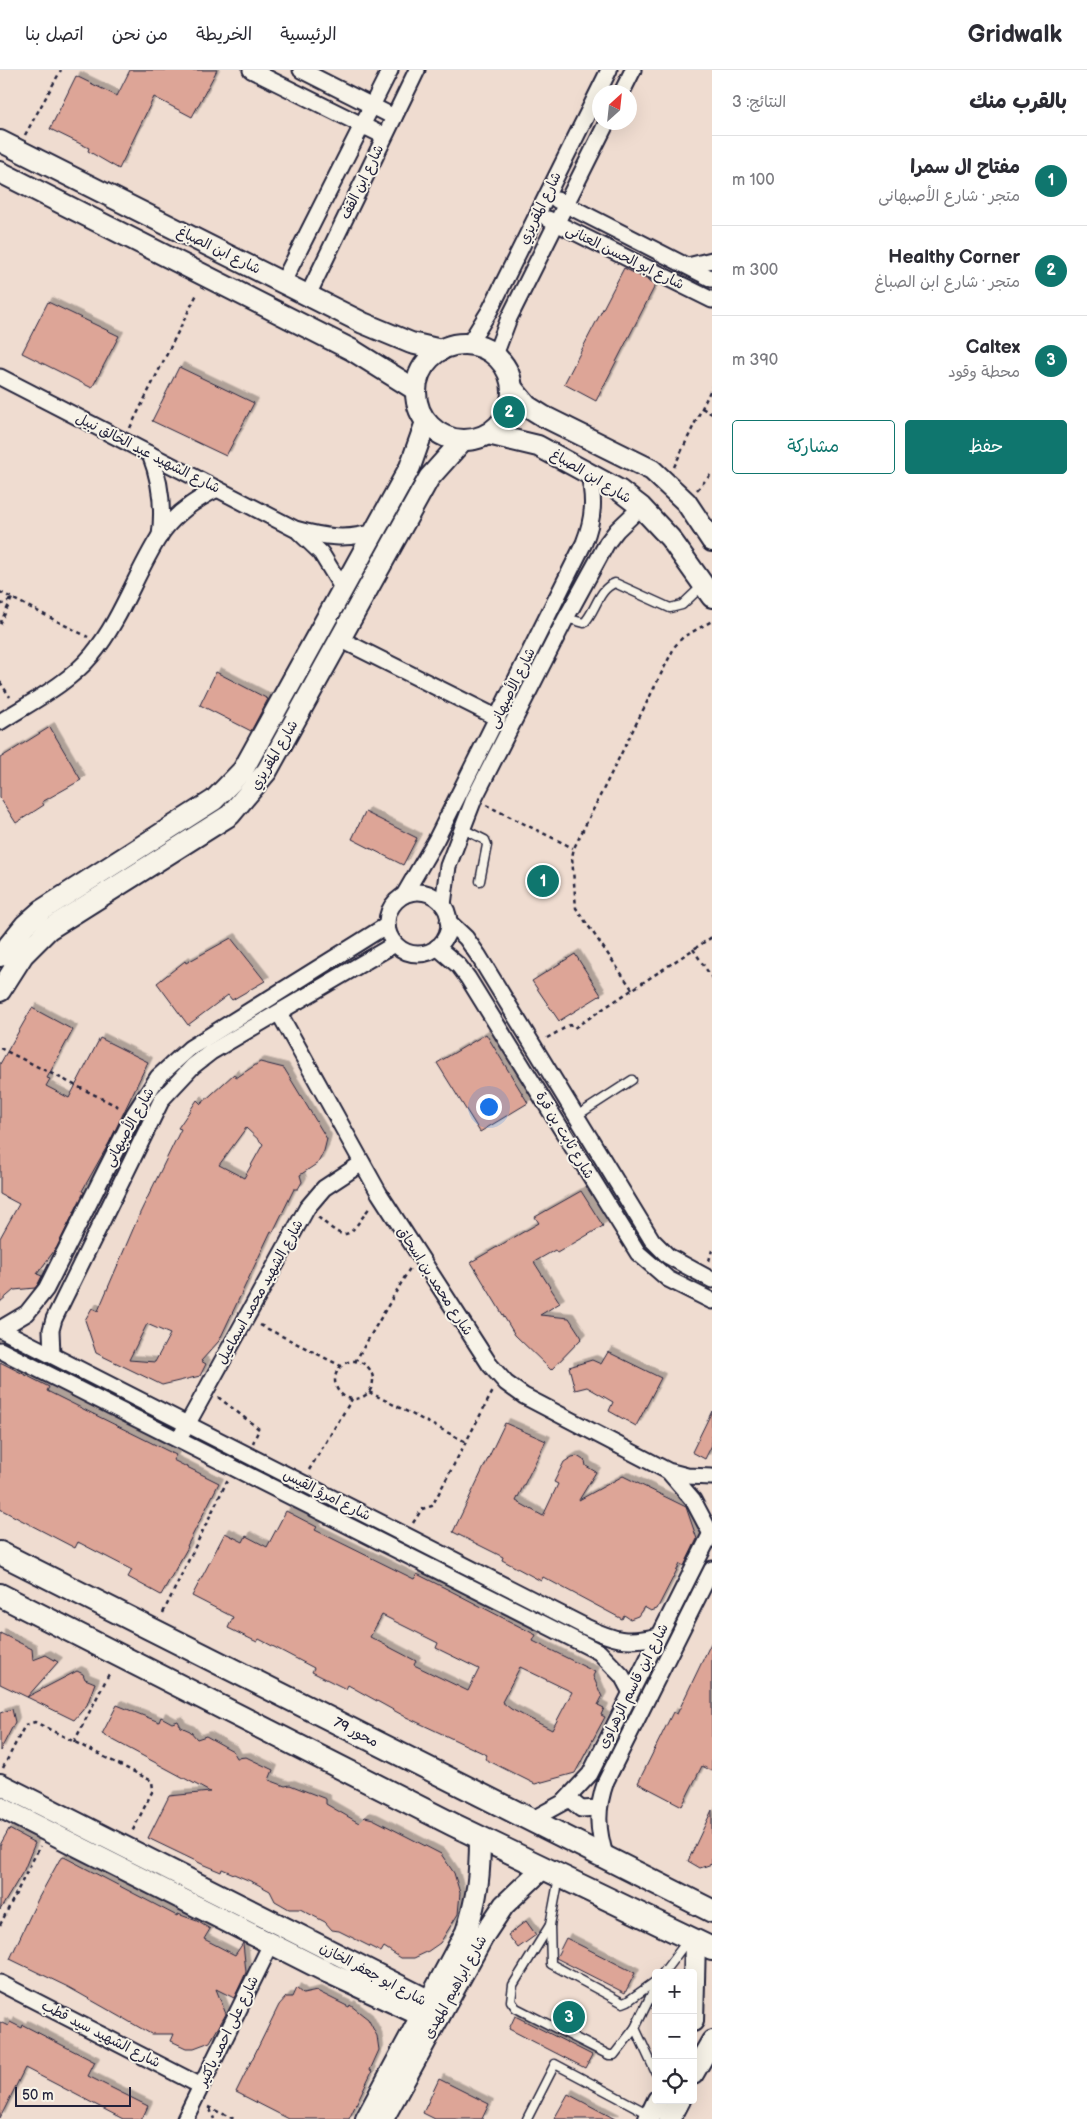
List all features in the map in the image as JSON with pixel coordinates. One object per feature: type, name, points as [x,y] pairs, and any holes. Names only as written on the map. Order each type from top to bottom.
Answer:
[{"type":"main road","name":"محور 79","points":[[0,1553],[606,1858],[709,1906]]},
{"type":"main road","points":[[0,1595],[480,1837],[699,1943]]},
{"type":"main road","points":[[119,1654],[133,1648],[139,1634],[137,1627],[126,1615]]},
{"type":"main road","points":[[181,1686],[167,1674],[163,1667],[164,1660],[174,1650],[191,1648]]},
{"type":"street","points":[[251,70],[384,136]]},
{"type":"street","points":[[301,70],[394,117]]},
{"type":"street","name":"شارع ابن القف","points":[[283,282],[390,70]]},
{"type":"street","name":"شارع ابن القف","points":[[308,295],[417,70]]},
{"type":"street","name":"شارع المقريزي","points":[[469,344],[490,310],[609,70]]},
{"type":"street","points":[[626,85],[634,70]]},
{"type":"street","name":"شارع المقريزي","points":[[495,355],[509,318],[603,130]]},
{"type":"street","name":"شارع ابن الصباغ","points":[[8,145],[390,334],[411,343],[440,350]]},
{"type":"street","name":"شارع ابن الصباغ","points":[[0,172],[352,350],[416,390]]},
{"type":"street","name":"شارع ابو الحسن العنانى","points":[[547,195],[712,279]]},
{"type":"street","name":"شارع ابو الحسن العنانى","points":[[537,214],[712,300]]},
{"type":"street","points":[[688,266],[712,260]]},
{"type":"street","points":[[512,388],[509,409],[500,423],[488,434],[463,440],[443,435],[426,422],[419,410],[416,390],[423,366],[440,350],[454,345],[469,344],[488,350],[504,365],[512,388],[527,406],[543,416],[637,461],[666,483],[686,502],[712,541]]},
{"type":"street","name":"شارع الشهيد عبد الخالق نبيل","points":[[0,377],[296,529],[326,537],[339,538],[364,535],[376,531]]},
{"type":"street","name":"شارع المقريزي","points":[[0,991],[8,950],[25,925],[42,910],[214,800],[234,781],[251,758],[376,531],[416,453],[426,422]]},
{"type":"street","name":"شارع ابن الصباغ","points":[[488,434],[538,446],[619,490],[641,507],[670,538],[708,590]]},
{"type":"street","name":"شارع المقريزي","points":[[8,950],[219,822],[237,808],[267,771],[429,478],[447,455],[463,440]]},
{"type":"street","points":[[150,454],[156,470],[162,503],[160,536]]},
{"type":"street","name":"شارع الأصبهانى","points":[[404,896],[436,840],[498,718],[589,529],[593,500],[588,472]]},
{"type":"street","points":[[0,722],[74,674],[101,644],[160,536],[191,504],[217,489]]},
{"type":"street","name":"شارع الأصبهانى","points":[[443,905],[448,866],[461,828],[474,799],[566,618],[608,543],[617,530],[641,507]]},
{"type":"street","name":"شارع الشهيد عبد الخالق نبيل","points":[[296,529],[321,553],[344,589]]},
{"type":"street","points":[[340,639],[498,718]]},
{"type":"street","points":[[412,893],[429,894],[443,905],[448,921],[448,930],[437,947],[423,954],[415,954],[395,944],[389,935],[387,924],[388,913],[394,903],[412,893]]},
{"type":"street","name":"شارع ثابت بن قرة","points":[[448,921],[462,933],[478,955],[532,1047],[652,1240],[668,1256],[712,1280]]},
{"type":"street","name":"شارع الأصبهانى","points":[[0,1329],[27,1313],[46,1289],[134,1114],[158,1076],[190,1048],[387,924]]},
{"type":"street","name":"شارع الأصبهانى","points":[[52,1355],[51,1330],[56,1313],[162,1099],[182,1077],[211,1052],[395,944]]},
{"type":"street","name":"شارع ثابت بن قرة","points":[[437,947],[459,966],[468,978],[638,1253],[668,1279],[712,1301]]},
{"type":"street","name":"شارع محمد بن اسحاق","points":[[279,1013],[379,1193],[490,1365],[500,1377],[524,1396],[668,1471],[686,1476],[712,1477]]},
{"type":"street","points":[[553,1115],[572,1111]]},
{"type":"street","name":"شارع الشهيد محمد اسماعيل","points":[[179,1439],[307,1208],[324,1188],[362,1163]]},
{"type":"street","name":"شارع امرؤ القيس","points":[[0,1329],[605,1636],[620,1641],[639,1641],[658,1636]]},
{"type":"street","name":"شارع امرؤ القيس","points":[[0,1350],[599,1652],[622,1676],[630,1690]]},
{"type":"street","name":"شارع محمد بن اسحاق","points":[[668,1471],[693,1500],[711,1532]]},
{"type":"street","name":"شارع ابن قاسم الزهراوى","points":[[531,1820],[548,1812],[568,1798],[590,1774],[630,1690],[711,1532]]},
{"type":"street","name":"شارع ابن قاسم الزهراوى","points":[[606,1858],[600,1839],[599,1808],[606,1781],[712,1569]]},
{"type":"street","points":[[682,1591],[696,1598]]},
{"type":"street","name":"شارع ابو جعفر الخازن","points":[[0,1784],[124,1847],[429,2011]]},
{"type":"street","points":[[568,1798],[581,1810],[599,1808]]},
{"type":"street","name":"شارع ابو جعفر الخازن","points":[[0,1807],[271,1944],[429,2011]]},
{"type":"street","name":"شارع ابراهيم المهدى","points":[[383,2119],[429,2011],[466,1932],[476,1902],[480,1878],[480,1837]]},
{"type":"street","name":"شارع ابراهيم المهدى","points":[[366,2119],[429,2011],[504,1905],[551,1871]]},
{"type":"street","points":[[699,1943],[700,2017]]},
{"type":"street","name":"شارع على احمد باكثير","points":[[185,2119],[271,1944]]},
{"type":"street","name":"شارع الشهيد سيد قطب","points":[[0,1983],[201,2086]]},
{"type":"street","points":[[697,2067],[712,2041]]},
{"type":"street","points":[[657,2113],[673,2104]]},
{"type":"lane","points":[[566,618],[584,624],[603,591],[608,585],[615,583],[670,608],[677,608],[708,590]]},
{"type":"lane","points":[[461,828],[486,840],[487,846],[480,881]]},
{"type":"lane","points":[[572,1111],[632,1080]]},
{"type":"lane","points":[[551,1871],[551,1964],[623,2003],[628,2002],[652,1986]]},
{"type":"lane","points":[[550,1924],[513,1985],[511,2001],[516,2008],[609,2055],[614,2055],[619,2052],[635,2028],[652,1992]]},
{"type":"lane","points":[[668,1969],[699,1943]]},
{"type":"lane","points":[[635,2028],[652,2064]]},
{"type":"lane","points":[[527,2119],[555,2064],[657,2113]]},
{"type":"path","points":[[8,145],[61,70]]},
{"type":"path","points":[[124,441],[206,276]]},
{"type":"path","points":[[666,483],[712,387]]},
{"type":"path","points":[[702,408],[712,414]]},
{"type":"path","points":[[686,502],[712,472]]},
{"type":"path","points":[[0,592],[101,644]]},
{"type":"path","points":[[0,605],[12,598]]},
{"type":"path","points":[[0,624],[12,598]]},
{"type":"path","points":[[632,989],[576,908],[572,857],[574,848],[675,646],[683,637],[712,621]]},
{"type":"path","points":[[0,682],[18,710]]},
{"type":"path","points":[[474,799],[574,848]]},
{"type":"path","points":[[532,1047],[569,1026],[574,1028],[712,937]]},
{"type":"path","points":[[693,949],[712,978]]},
{"type":"path","points":[[0,1048],[134,1114]]},
{"type":"path","points":[[307,1208],[337,1234],[344,1235],[351,1233],[379,1193]]},
{"type":"path","points":[[355,1362],[418,1255]]},
{"type":"path","points":[[246,1318],[342,1366]]},
{"type":"path","points":[[355,1362],[366,1366],[372,1375],[373,1381],[369,1392],[362,1398],[352,1399],[341,1394],[335,1383],[338,1371],[342,1366],[355,1362]]},
{"type":"path","points":[[407,1535],[420,1511],[432,1506],[500,1377]]},
{"type":"path","points":[[207,1388],[259,1429],[248,1454]]},
{"type":"path","points":[[369,1392],[466,1442]]},
{"type":"path","points":[[302,1482],[352,1399]]},
{"type":"path","points":[[154,1630],[234,1467]]},
{"type":"path","points":[[74,1742],[119,1654]]},
{"type":"path","points":[[0,1774],[25,1725],[36,1722],[153,1783],[153,1790],[124,1847]]},
{"type":"path","points":[[0,1925],[47,1831]]},
{"type":"path","points":[[194,2100],[234,2119]]},
{"type":"path","points":[[210,2107],[214,2119]]},
{"type":"building","points":[[130,70],[217,70],[192,117],[154,97],[119,169],[88,151],[89,148],[50,129],[76,76],[117,96]]},
{"type":"building","points":[[624,268],[656,284],[596,401],[564,384]]},
{"type":"building","points":[[48,302],[119,336],[92,388],[22,353]]},
{"type":"building","points":[[179,367],[254,403],[226,456],[152,421]]},
{"type":"building","points":[[216,672],[268,699],[251,731],[200,705]]},
{"type":"building","points":[[50,727],[81,780],[42,802],[44,805],[16,823],[0,798],[0,758]]},
{"type":"building","points":[[365,812],[417,838],[403,865],[352,839]]},
{"type":"building","points":[[231,938],[265,981],[232,1000],[228,995],[188,1025],[157,983],[185,961],[186,963]]},
{"type":"building","points":[[575,954],[601,995],[559,1021],[532,981]]},
{"type":"building","points":[[32,1008],[73,1030],[47,1078],[50,1079],[46,1086],[69,1098],[100,1038],[148,1062],[109,1143],[82,1191],[84,1192],[57,1247],[37,1274],[42,1276],[38,1284],[35,1288],[14,1290],[0,1302],[0,1238],[19,1204],[0,1194],[0,1064]]},
{"type":"building","points":[[486,1034],[528,1103],[480,1132],[437,1063]]},
{"type":"building","points":[[260,1062],[284,1068],[327,1139],[318,1163],[300,1175],[302,1182],[298,1189],[294,1189],[273,1232],[271,1231],[219,1341],[201,1361],[206,1364],[200,1376],[162,1385],[96,1353],[85,1320],[92,1308],[98,1311],[140,1213],[181,1129],[178,1128],[197,1100],[201,1104],[234,1074],[236,1078]],"holes":[[[246,1128],[263,1144],[244,1178],[219,1165]],[[147,1324],[170,1334],[155,1362],[129,1360]]]},
{"type":"building","points":[[581,1191],[603,1226],[557,1253],[555,1250],[534,1262],[560,1303],[540,1315],[569,1318],[582,1338],[551,1370],[515,1335],[471,1262],[539,1223],[535,1217]]},
{"type":"building","points":[[608,1352],[661,1378],[636,1426],[609,1411],[613,1402],[587,1387],[575,1390],[569,1367],[592,1360],[601,1364]]},
{"type":"building","points":[[0,1362],[49,1387],[47,1391],[176,1455],[173,1460],[219,1483],[188,1547],[161,1595],[128,1577],[132,1570],[78,1542],[75,1548],[0,1509]]},
{"type":"building","points":[[712,1411],[712,1445],[705,1459],[692,1452]]},
{"type":"building","points":[[505,1423],[546,1441],[516,1501],[543,1516],[558,1484],[554,1482],[564,1462],[577,1456],[585,1461],[586,1466],[596,1472],[579,1500],[623,1476],[686,1507],[697,1539],[684,1566],[680,1564],[657,1609],[651,1611],[644,1607],[638,1616],[630,1619],[624,1615],[622,1619],[543,1577],[541,1581],[502,1560],[503,1557],[453,1532]]},
{"type":"building","points":[[286,1511],[317,1527],[315,1530],[414,1579],[417,1574],[536,1635],[533,1641],[595,1672],[593,1676],[602,1697],[598,1705],[604,1708],[601,1715],[605,1717],[575,1773],[535,1784],[485,1759],[487,1755],[404,1716],[348,1685],[346,1689],[312,1672],[314,1668],[259,1639],[257,1642],[228,1628],[233,1617],[192,1596],[225,1533],[243,1542],[246,1536],[267,1547]],"holes":[[[382,1615],[438,1643],[436,1648],[479,1669],[468,1691],[414,1665],[416,1661],[370,1637]],[[520,1667],[572,1692],[552,1730],[511,1709],[502,1702]]]},
{"type":"building","points":[[0,1633],[32,1649],[33,1660],[46,1655],[58,1662],[27,1697],[0,1684]]},
{"type":"building","points":[[712,1641],[712,1771],[702,1766],[682,1806],[638,1783],[673,1712],[677,1714]]},
{"type":"building","points":[[77,1671],[83,1674],[85,1679],[95,1683],[87,1705],[74,1720],[27,1697]]},
{"type":"building","points":[[117,1705],[159,1722],[161,1717],[172,1723],[178,1721],[181,1727],[190,1731],[197,1739],[206,1736],[233,1751],[237,1758],[246,1757],[273,1770],[269,1780],[285,1786],[290,1785],[326,1799],[326,1804],[359,1823],[365,1817],[373,1819],[441,1854],[454,1873],[460,1893],[458,1914],[440,1943],[414,1958],[401,1958],[384,1947],[381,1952],[339,1931],[332,1930],[325,1922],[300,1909],[289,1909],[275,1901],[270,1891],[255,1883],[222,1869],[221,1872],[204,1865],[148,1838],[169,1796],[210,1792],[102,1734]]},
{"type":"building","points":[[12,1709],[15,1722],[0,1751],[0,1713]]},
{"type":"building","points":[[712,1810],[712,1864],[700,1868],[688,1861]]},
{"type":"building","points":[[9,1829],[35,1843],[24,1870],[0,1910],[0,1845]]},
{"type":"building","points":[[64,1857],[177,1916],[178,1914],[197,1921],[210,1929],[204,1939],[235,1955],[243,1943],[246,1972],[234,1998],[216,1989],[226,2014],[210,2042],[194,2048],[186,2048],[171,2041],[174,2034],[151,2034],[68,1987],[10,1959],[38,1899],[60,1859]]},
{"type":"building","points":[[526,1921],[536,1935],[518,1948],[508,1935]]},
{"type":"building","points":[[566,1938],[635,1973],[625,1993],[556,1958]]},
{"type":"building","points":[[296,1988],[303,1994],[317,1991],[349,2007],[350,2005],[368,2019],[377,2036],[379,2050],[370,2070],[372,2071],[349,2119],[289,2119],[236,2092],[279,2005],[286,1997],[292,1997]]},
{"type":"building","points":[[515,2016],[592,2055],[585,2068],[509,2029]]},
{"type":"building","points":[[0,2022],[8,2026],[10,2022],[22,2028],[23,2025],[95,2062],[88,2076],[148,2106],[142,2119],[123,2119],[25,2068],[0,2118]]},
{"type":"building","points":[[439,2079],[489,2104],[482,2119],[435,2119],[423,2113]]},
{"type":"building","points":[[568,2094],[615,2119],[554,2119]]},
{"type":"place","name":"Healthy Corner","points":[[509,412]]},
{"type":"place","name":"مفتاح ال سمرا","points":[[543,881]]},
{"type":"place","name":"Caltex","points":[[569,2017]]}]
